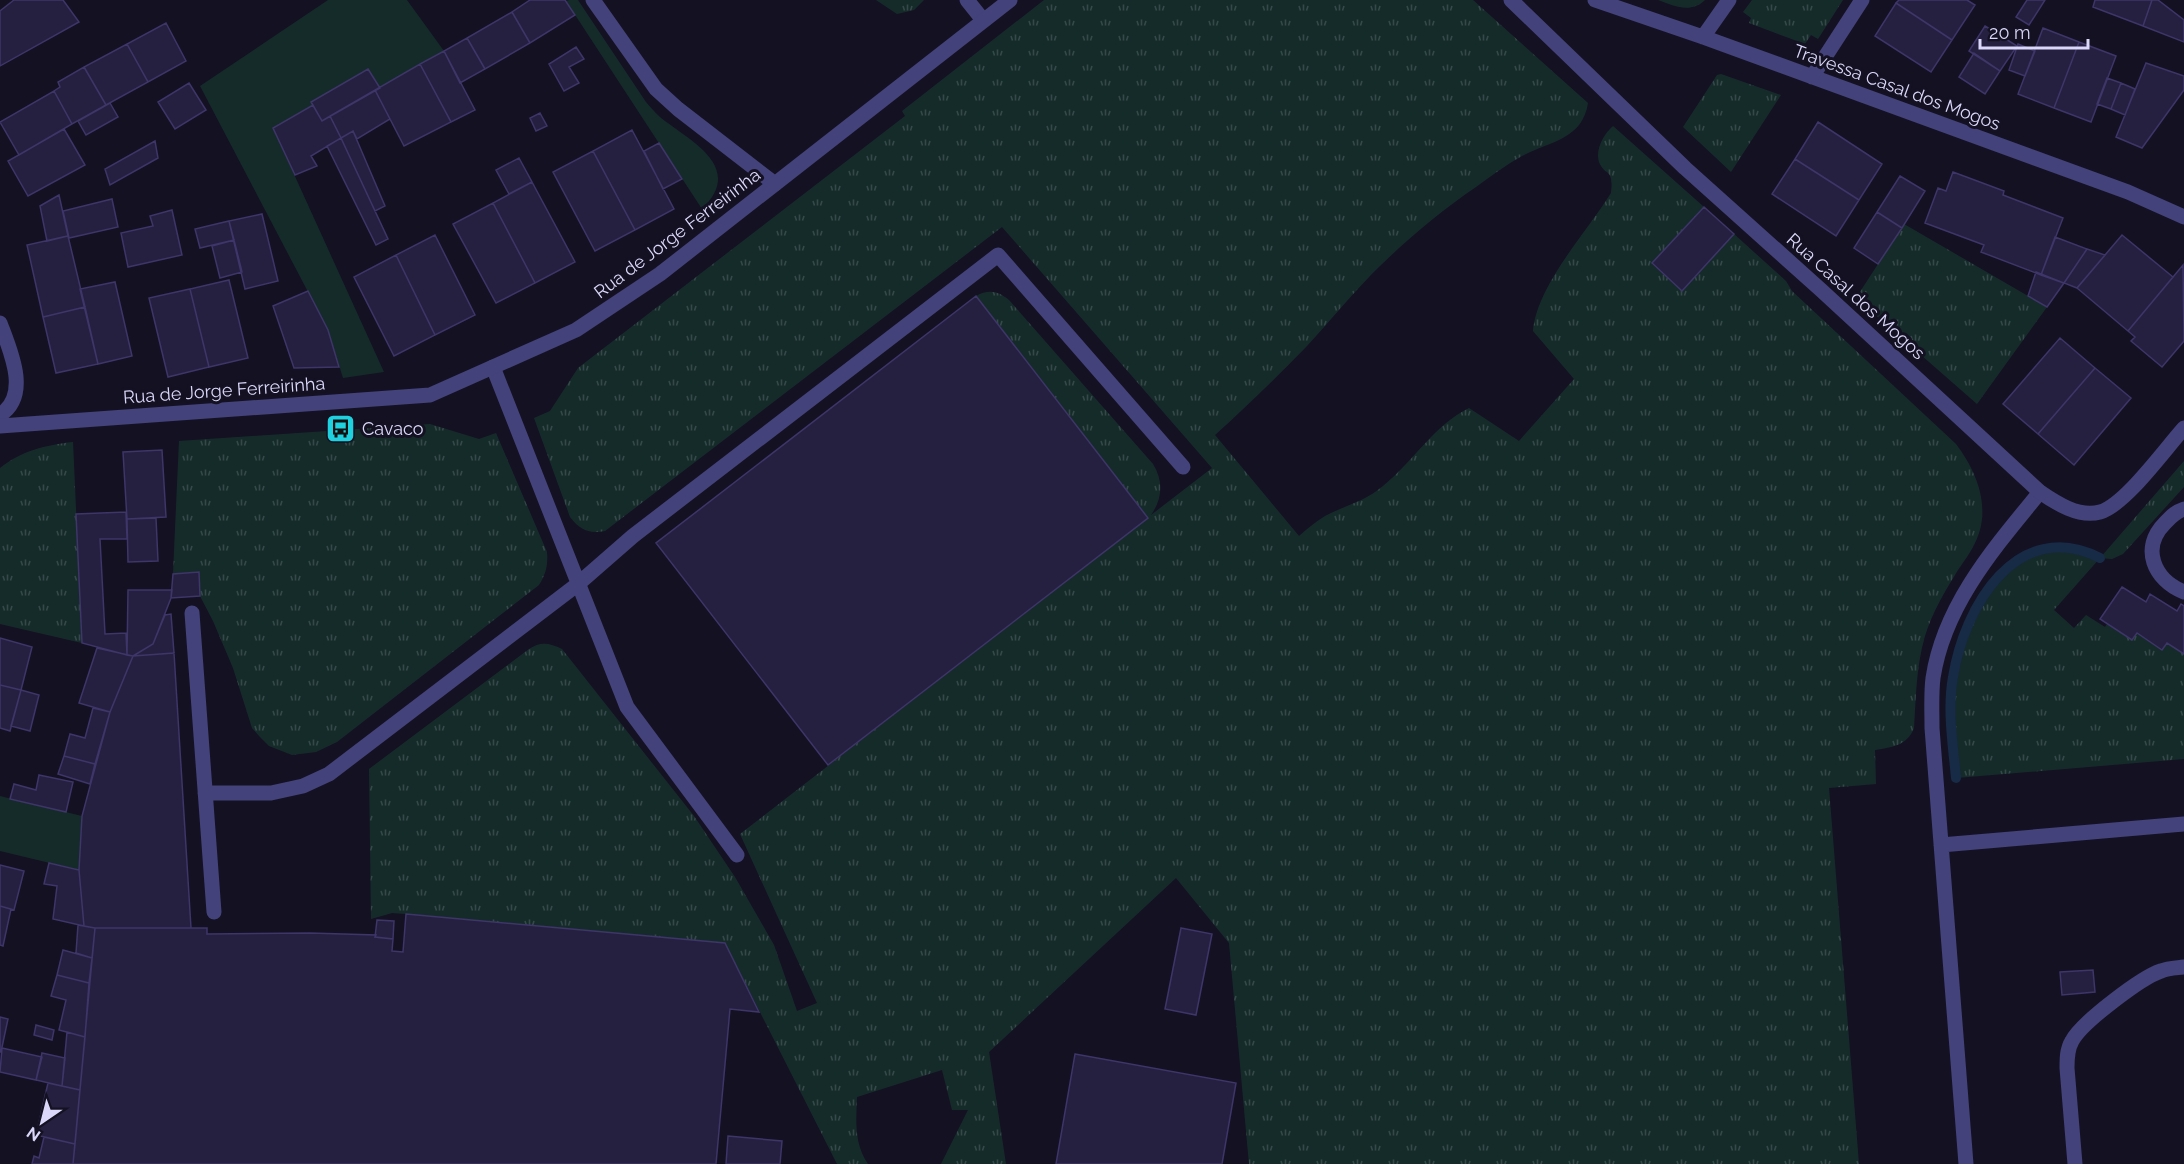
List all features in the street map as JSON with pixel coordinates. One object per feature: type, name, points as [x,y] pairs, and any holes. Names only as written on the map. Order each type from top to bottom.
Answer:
[{"type":"street","points":[[594,0],[656,89],[678,109],[775,184]]},
{"type":"street","points":[[967,0],[983,20]]},
{"type":"street","name":"Rua de Jorge Ferreirinha","points":[[0,426],[430,395],[576,330],[660,274],[1010,0]]},
{"type":"street","name":"Rua Casal dos Mogos","points":[[1511,0],[1685,168],[2040,492],[2062,506],[2081,512],[2099,513],[2119,502],[2184,428]]},
{"type":"street","name":"Travessa Casal dos Mogos","points":[[1595,0],[2128,192],[2184,217]]},
{"type":"street","points":[[1703,37],[1729,0]]},
{"type":"street","points":[[1812,77],[1862,0]]},
{"type":"street","points":[[205,792],[271,793],[303,786],[329,774],[578,584],[633,536],[998,255],[1183,467]]},
{"type":"street","points":[[0,323],[13,358],[18,383],[8,410],[0,415]]},
{"type":"street","points":[[493,367],[627,707],[737,855]]},
{"type":"street","points":[[1966,1164],[1932,717],[1934,677],[1939,652],[1948,627],[1974,578],[2040,492]]},
{"type":"street","points":[[2184,509],[2176,512],[2158,530],[2151,551],[2157,570],[2173,587],[2184,592]]},
{"type":"street","points":[[192,614],[214,912]]},
{"type":"street","points":[[1941,845],[2184,824]]},
{"type":"street","points":[[2074,1164],[2067,1068],[2067,1055],[2071,1042],[2088,1021],[2148,978],[2160,971],[2184,967]]},
{"type":"green space","points":[[328,0],[407,0],[444,51],[380,88],[368,69],[273,128],[384,372],[343,378],[328,330],[200,86]]},
{"type":"green space","points":[[578,0],[646,102],[662,119],[701,148],[710,159],[716,170],[718,182],[713,195],[702,209],[566,1]]},
{"type":"green space","points":[[876,0],[924,0],[914,10],[897,14]]},
{"type":"green space","points":[[1044,0],[1473,0],[1588,103],[1585,115],[1572,132],[1504,167],[1451,205],[1404,244],[1362,284],[1296,358],[1215,435],[1299,536],[1325,516],[1376,491],[1456,415],[1469,408],[1519,441],[1574,379],[1533,331],[1537,313],[1553,277],[1611,193],[1611,179],[1601,167],[1598,152],[1606,133],[1613,126],[1704,207],[1652,264],[1682,291],[1734,234],[1956,444],[1964,455],[1980,491],[1982,517],[1980,530],[1975,543],[1939,602],[1925,636],[1918,671],[1914,728],[1903,742],[1875,750],[1876,784],[1829,788],[1859,1164],[1249,1164],[1229,943],[1176,878],[989,1052],[1006,1164],[941,1164],[968,1110],[952,1110],[942,1070],[857,1097],[858,1140],[868,1164],[837,1164],[725,943],[392,913],[371,919],[369,769],[529,649],[541,644],[549,644],[562,649],[694,816],[735,877],[774,945],[797,1011],[817,1003],[740,834],[1148,518],[976,296],[985,292],[993,292],[1009,300],[1153,464],[1159,477],[1160,490],[1158,503],[1151,515],[1212,468],[1002,227],[605,531],[585,530],[570,517],[534,418],[550,411],[578,368],[905,116],[902,111]]},
{"type":"green space","points":[[1658,0],[1705,0],[1694,7],[1682,8]]},
{"type":"green space","points":[[1752,0],[1843,0],[1818,39],[1811,35],[1805,44],[1749,23],[1751,18],[1743,12]]},
{"type":"green space","points":[[1721,74],[1781,95],[1731,172],[1683,127],[1717,75]]},
{"type":"green space","points":[[1904,224],[2047,307],[1977,404],[1856,298]]},
{"type":"green space","points":[[430,424],[479,439],[496,433],[547,552],[546,569],[539,585],[337,742],[316,752],[292,755],[269,746],[252,728],[233,668],[200,596],[199,573],[173,574],[179,441]]},
{"type":"green space","points":[[73,442],[82,643],[0,624],[0,468],[16,457],[34,450]]},
{"type":"green space","points":[[2184,461],[2184,487],[2123,554],[2112,559],[2100,558]]},
{"type":"green space","points":[[2061,547],[2079,550],[2100,558],[2054,610],[2074,628],[2086,615],[2105,627],[2107,624],[2132,640],[2137,633],[2161,649],[2167,643],[2184,654],[2184,759],[1956,778],[1951,715],[1953,677],[1966,634],[1988,591],[2013,563],[2027,554],[2043,549]]},
{"type":"green space","points":[[0,796],[82,816],[79,870],[0,851]]},
{"type":"building","points":[[14,0],[63,0],[79,22],[0,66],[0,11]]},
{"type":"building","points":[[530,0],[565,0],[575,15],[530,43],[512,12]]},
{"type":"building","points":[[1899,0],[1967,0],[1975,5],[1952,40],[1896,3]]},
{"type":"building","points":[[2027,0],[2045,0],[2029,25],[2016,17]]},
{"type":"building","points":[[2095,0],[2152,0],[2143,26],[2093,7]]},
{"type":"building","points":[[2152,0],[2158,0],[2184,20],[2184,42],[2143,26]]},
{"type":"building","points":[[1896,3],[1952,40],[1931,72],[1875,36]]},
{"type":"building","points":[[512,12],[530,43],[485,69],[467,38]]},
{"type":"building","points":[[166,23],[186,61],[148,82],[127,44]]},
{"type":"building","points":[[1985,26],[2017,46],[2000,71],[1969,51]]},
{"type":"building","points":[[2043,28],[2079,42],[2054,108],[2018,94]]},
{"type":"building","points":[[467,38],[485,69],[460,83],[444,51]]},
{"type":"building","points":[[2079,42],[2116,56],[2091,122],[2054,108]]},
{"type":"building","points":[[127,44],[148,82],[106,105],[84,67]]},
{"type":"building","points":[[2018,44],[2035,51],[2025,76],[2009,70]]},
{"type":"building","points":[[576,47],[584,59],[569,67],[579,83],[564,91],[549,64]]},
{"type":"building","points":[[444,51],[475,110],[451,122],[420,64]]},
{"type":"building","points":[[1974,53],[2000,71],[1985,94],[1959,77]]},
{"type":"building","points":[[2146,63],[2184,76],[2184,90],[2142,148],[2116,137]]},
{"type":"building","points":[[420,64],[451,122],[404,146],[375,90]]},
{"type":"building","points":[[84,67],[106,105],[72,124],[54,91],[60,87],[58,82]]},
{"type":"building","points":[[368,69],[380,88],[322,121],[311,102]]},
{"type":"building","points":[[2107,78],[2121,83],[2111,109],[2097,104]]},
{"type":"building","points":[[189,83],[206,110],[175,129],[158,102]]},
{"type":"building","points":[[2121,83],[2135,89],[2125,115],[2111,109]]},
{"type":"building","points":[[375,90],[390,119],[357,139],[353,131],[341,138],[330,116]]},
{"type":"building","points":[[54,91],[72,124],[19,155],[0,122]]},
{"type":"building","points":[[110,103],[118,117],[86,135],[78,121]]},
{"type":"building","points":[[313,105],[322,121],[330,116],[341,138],[311,156],[317,166],[295,175],[273,128]]},
{"type":"building","points":[[540,113],[547,126],[536,131],[530,118]]},
{"type":"building","points":[[1818,122],[1882,164],[1859,200],[1795,159]]},
{"type":"building","points":[[64,129],[85,165],[28,196],[8,161]]},
{"type":"building","points":[[632,130],[674,209],[635,230],[593,151]]},
{"type":"building","points":[[353,131],[385,206],[375,211],[341,138]]},
{"type":"building","points":[[341,138],[388,239],[376,245],[327,146]]},
{"type":"building","points":[[155,141],[158,158],[110,185],[105,169]]},
{"type":"building","points":[[659,143],[682,179],[663,189],[644,151]]},
{"type":"building","points":[[593,151],[635,230],[595,251],[553,172]]},
{"type":"building","points":[[519,158],[532,182],[509,194],[496,170]]},
{"type":"building","points":[[1795,159],[1859,200],[1836,236],[1772,194]]},
{"type":"building","points":[[1953,172],[2004,191],[2003,195],[2063,218],[2041,275],[1981,252],[1984,245],[1925,223],[1938,188],[1946,191]]},
{"type":"building","points":[[1900,176],[1925,191],[1902,228],[1877,212]]},
{"type":"building","points":[[532,182],[575,262],[535,283],[493,203]]},
{"type":"building","points":[[59,195],[68,236],[47,241],[40,206]]},
{"type":"building","points":[[112,199],[118,227],[69,238],[63,211]]},
{"type":"building","points":[[493,203],[535,283],[496,303],[453,224]]},
{"type":"building","points":[[1704,207],[1734,234],[1682,291],[1652,263]]},
{"type":"building","points":[[172,210],[182,255],[128,267],[121,233],[153,226],[150,216]]},
{"type":"building","points":[[1877,212],[1902,228],[1878,264],[1854,248]]},
{"type":"building","points":[[262,214],[278,281],[245,289],[229,221]]},
{"type":"building","points":[[229,221],[234,240],[200,248],[195,229]]},
{"type":"building","points":[[435,235],[475,315],[435,335],[396,255]]},
{"type":"building","points":[[2122,235],[2173,277],[2128,331],[2077,288]]},
{"type":"building","points":[[68,236],[85,307],[43,317],[27,245]]},
{"type":"building","points":[[2055,237],[2087,249],[2064,283],[2041,275]]},
{"type":"building","points":[[234,240],[242,272],[220,278],[212,246]]},
{"type":"building","points":[[2087,249],[2105,255],[2077,288],[2064,283]]},
{"type":"building","points":[[396,255],[435,335],[394,356],[354,277]]},
{"type":"building","points":[[2183,265],[2184,341],[2162,367],[2131,341],[2135,337],[2128,331]]},
{"type":"building","points":[[2036,272],[2064,283],[2047,307],[2028,296]]},
{"type":"building","points":[[229,280],[248,358],[209,367],[190,289]]},
{"type":"building","points":[[115,282],[132,356],[98,364],[80,289]]},
{"type":"building","points":[[190,289],[209,367],[168,377],[149,298]]},
{"type":"building","points":[[308,291],[328,330],[339,367],[294,368],[273,306]]},
{"type":"building","points":[[976,296],[1148,518],[828,765],[656,543]]},
{"type":"building","points":[[85,307],[98,364],[56,373],[43,317]]},
{"type":"building","points":[[2060,338],[2095,368],[2038,434],[2003,404]]},
{"type":"building","points":[[2095,368],[2131,398],[2074,465],[2038,434]]},
{"type":"building","points":[[162,450],[166,517],[127,519],[123,452]]},
{"type":"building","points":[[126,512],[127,539],[100,539],[105,634],[126,633],[127,655],[82,643],[76,514]]},
{"type":"building","points":[[156,518],[158,561],[128,562],[127,519]]},
{"type":"building","points":[[199,572],[200,596],[171,598],[173,574]]},
{"type":"building","points":[[2122,587],[2146,602],[2150,594],[2177,611],[2181,604],[2184,606],[2184,654],[2167,643],[2162,650],[2137,633],[2132,640],[2100,619]]},
{"type":"building","points":[[128,590],[172,590],[153,644],[133,656],[127,655]]},
{"type":"building","points":[[171,614],[174,653],[133,656],[153,644],[165,615]]},
{"type":"building","points":[[0,638],[32,647],[21,690],[0,685]]},
{"type":"building","points":[[97,648],[133,656],[110,712],[79,703]]},
{"type":"building","points":[[174,653],[191,928],[84,926],[79,870],[82,816],[110,712],[133,656]]},
{"type":"building","points":[[0,685],[21,690],[10,731],[0,728]]},
{"type":"building","points":[[21,690],[39,695],[30,731],[11,726]]},
{"type":"building","points":[[93,708],[110,712],[95,764],[64,756],[70,734],[85,738]]},
{"type":"building","points":[[64,756],[95,764],[90,784],[58,774]]},
{"type":"building","points":[[39,775],[73,782],[66,812],[10,799],[14,784],[36,790]]},
{"type":"building","points":[[49,863],[79,870],[84,926],[53,919],[57,886],[44,884]]},
{"type":"building","points":[[0,865],[24,871],[14,910],[0,906]]},
{"type":"building","points":[[0,906],[11,909],[3,946],[0,945]]},
{"type":"building","points":[[406,914],[725,943],[759,1012],[730,1009],[716,1164],[73,1164],[95,928],[207,928],[207,934],[376,935],[375,937],[393,939],[392,951],[403,952]]},
{"type":"building","points":[[377,920],[394,921],[393,939],[375,937]]},
{"type":"building","points":[[78,925],[95,928],[92,958],[76,953]]},
{"type":"building","points":[[1181,928],[1212,934],[1196,1015],[1165,1009]]},
{"type":"building","points":[[63,950],[92,958],[89,983],[57,975]]},
{"type":"building","points":[[2093,970],[2095,992],[2062,995],[2060,972]]},
{"type":"building","points":[[57,975],[89,983],[85,1037],[59,1030],[66,1000],[51,996]]},
{"type":"building","points":[[0,1017],[8,1019],[1,1052],[0,1052]]},
{"type":"building","points":[[36,1025],[54,1030],[52,1040],[34,1035]]},
{"type":"building","points":[[67,1032],[85,1037],[80,1090],[62,1086]]},
{"type":"building","points":[[2,1048],[42,1057],[36,1080],[0,1072]]},
{"type":"building","points":[[42,1053],[65,1058],[62,1086],[36,1080]]},
{"type":"building","points":[[1075,1054],[1236,1083],[1222,1164],[1056,1164]]},
{"type":"building","points":[[48,1083],[80,1090],[75,1144],[36,1135]]},
{"type":"building","points":[[728,1136],[782,1141],[780,1164],[726,1164]]},
{"type":"building","points":[[44,1137],[75,1144],[73,1164],[32,1164],[34,1156],[39,1158]]},
{"type":"waterway","points":[[1956,778],[1952,740],[1951,689],[1959,650],[1982,598],[2000,576],[2020,559],[2044,549],[2070,548],[2100,558]]},
{"type":"place","name":"Cavaco","points":[[341,428]]}]
